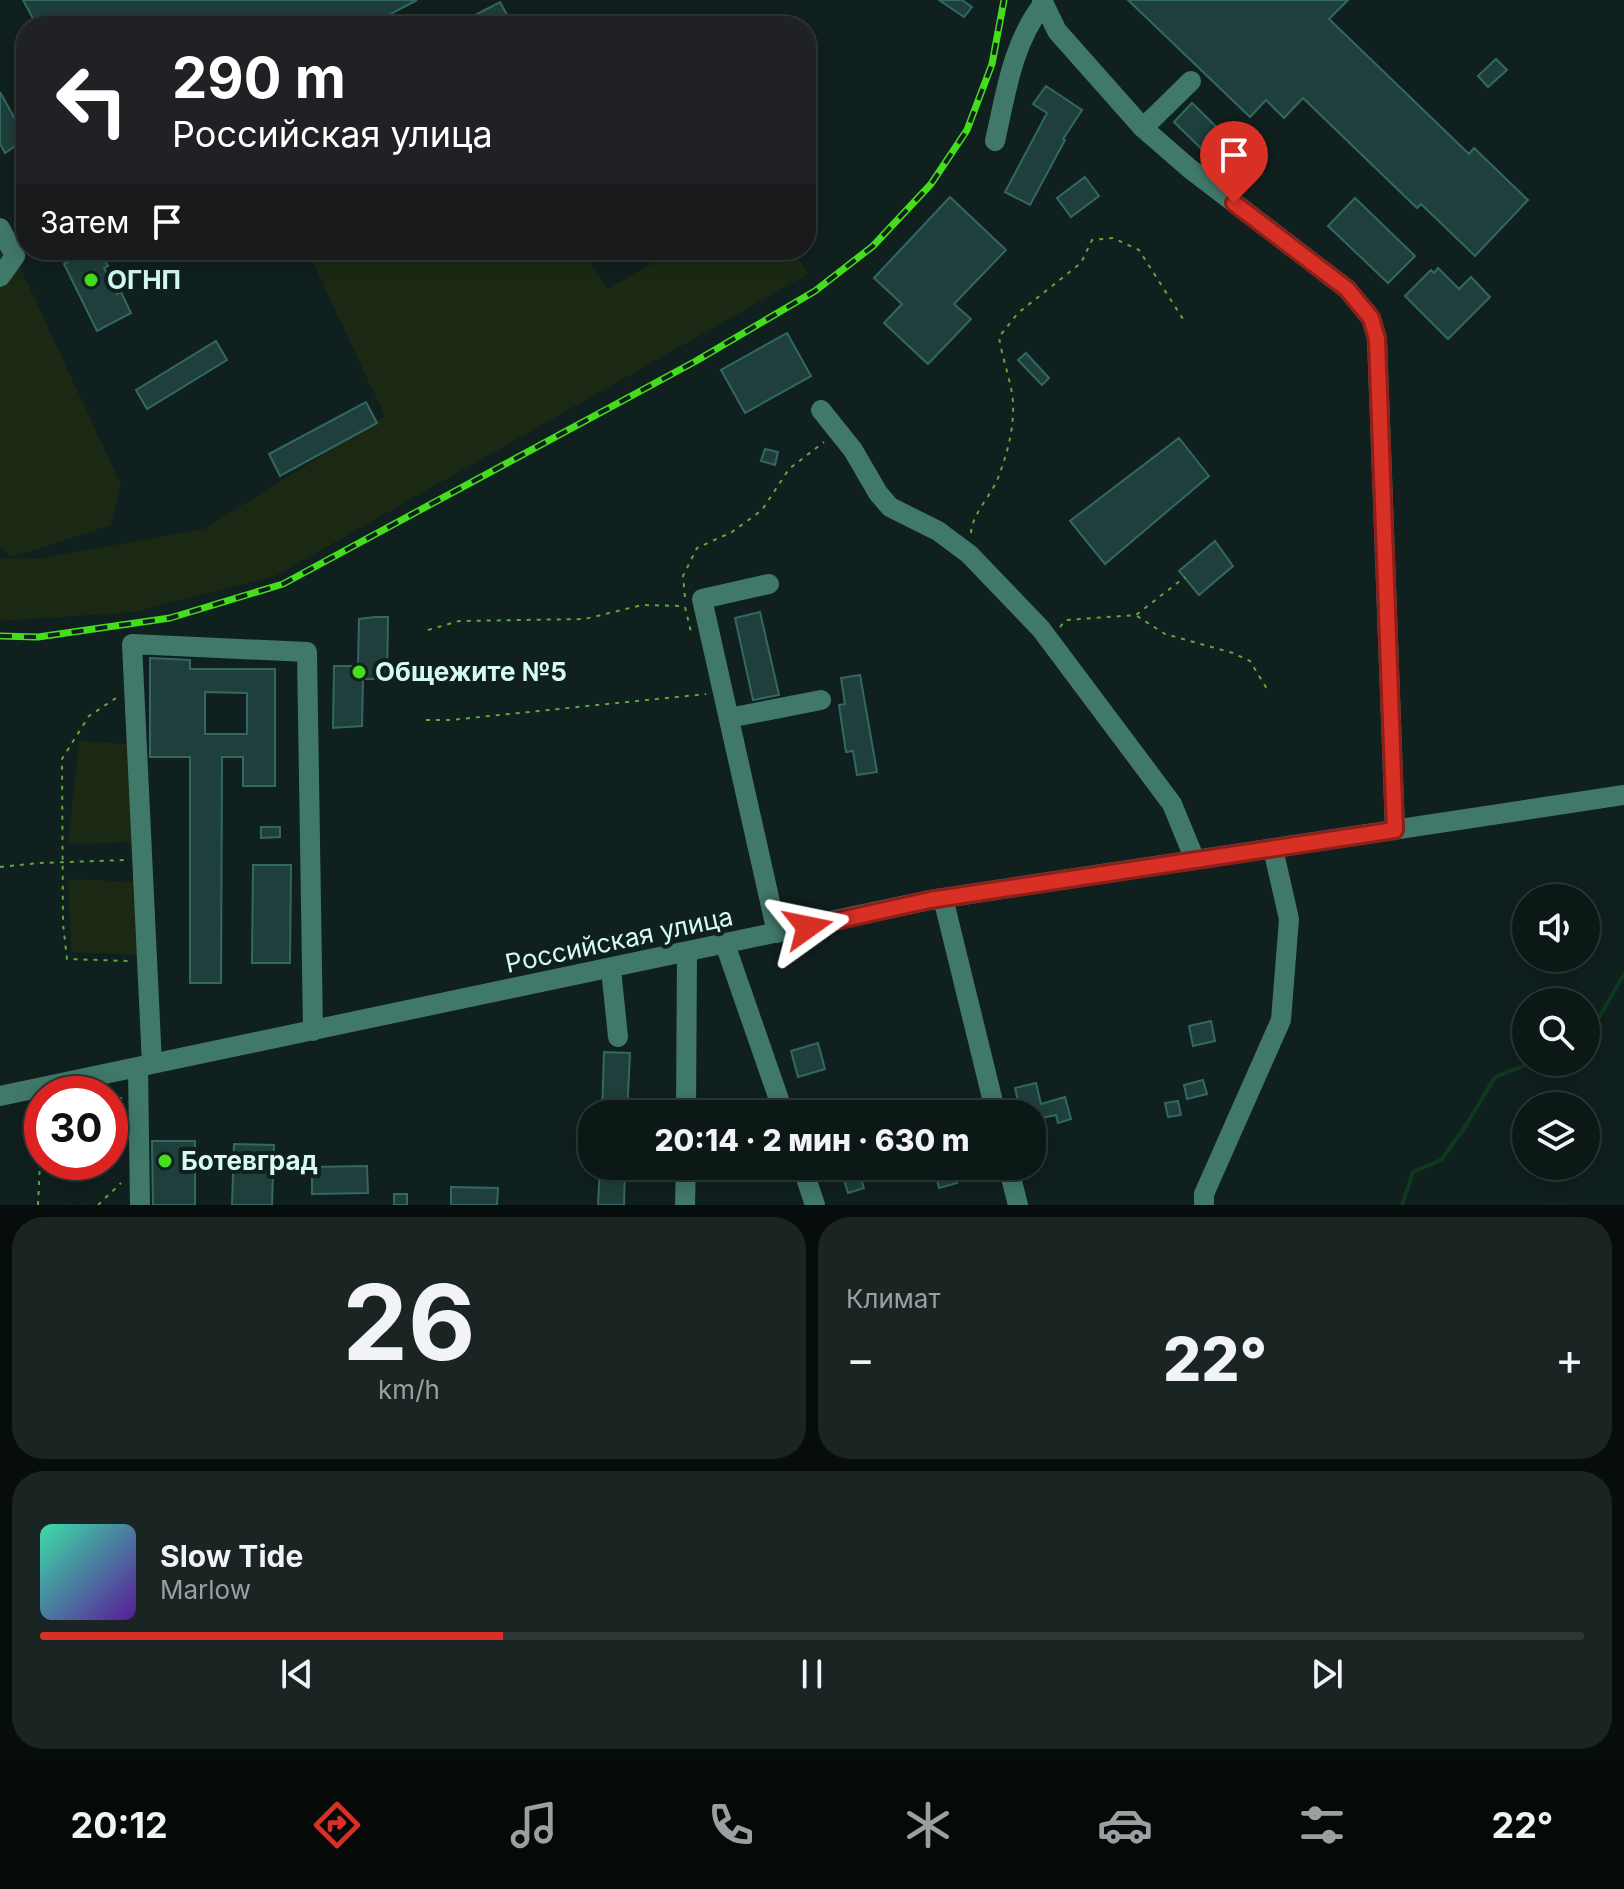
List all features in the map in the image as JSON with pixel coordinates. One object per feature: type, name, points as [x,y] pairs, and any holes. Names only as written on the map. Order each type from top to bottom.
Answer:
[{"type":"street","points":[[995,141],[1016,53],[1028,24],[1043,2],[1057,31],[1143,128],[1189,168],[1347,289],[1371,318],[1377,339],[1395,830]]},
{"type":"street","points":[[1143,128],[1191,81]]},
{"type":"street","points":[[0,228],[15,256],[0,277]]},
{"type":"street","points":[[821,410],[890,507],[938,531],[969,554],[1049,640],[1172,804],[1195,860]]},
{"type":"street","points":[[769,584],[702,599],[777,933]]},
{"type":"street","points":[[140,1205],[147,960],[132,644],[307,652],[313,1031]]},
{"type":"street","points":[[729,718],[821,700]]},
{"type":"street","name":"Российская улица","points":[[0,1096],[943,898],[1624,795]]},
{"type":"street","points":[[1204,1205],[1204,1194],[1281,1020],[1289,919],[1273,849]]},
{"type":"street","points":[[943,898],[993,1100]]},
{"type":"street","points":[[725,944],[779,1100]]},
{"type":"street","points":[[686,1100],[687,952]]},
{"type":"street","points":[[611,969],[618,1037]]},
{"type":"street","points":[[685,1205],[686,1180]]},
{"type":"street","points":[[807,1180],[815,1205]]},
{"type":"street","points":[[1012,1180],[1018,1205]]},
{"type":"path","points":[[969,554],[971,525],[993,491],[1009,450],[1013,402],[999,337],[1018,313],[1081,263],[1092,240],[1113,238],[1139,250],[1183,319]]},
{"type":"path","points":[[695,644],[685,606],[683,576],[697,548],[732,532],[762,510],[789,469],[839,433]]},
{"type":"path","points":[[1049,640],[1066,620],[1136,615],[1185,577]]},
{"type":"path","points":[[428,630],[459,621],[585,619],[642,605],[685,606]]},
{"type":"path","points":[[1136,615],[1165,634],[1233,653],[1250,661],[1267,689]]},
{"type":"path","points":[[134,687],[89,716],[62,759],[63,924],[67,959],[147,960]]},
{"type":"path","points":[[426,720],[723,692]]},
{"type":"path","points":[[0,867],[142,860]]},
{"type":"path","points":[[38,1205],[39,1180]]},
{"type":"path","points":[[98,1205],[121,1183]]},
{"type":"green space","points":[[0,224],[121,485],[111,525],[12,557],[0,548]]},
{"type":"green space","points":[[312,260],[589,260],[608,289],[658,260],[799,260],[808,274],[277,575],[135,612],[0,621],[0,558],[37,559],[204,529],[385,416]]},
{"type":"green space","points":[[79,741],[128,744],[135,842],[68,844]]},
{"type":"green space","points":[[68,879],[137,882],[138,955],[71,952]]},
{"type":"building","points":[[23,0],[417,0],[387,16],[32,16]]},
{"type":"building","points":[[939,0],[962,0],[972,7],[964,17]]},
{"type":"building","points":[[1128,0],[1348,0],[1329,19],[1469,154],[1474,148],[1528,200],[1475,256],[1421,204],[1417,208],[1303,98],[1284,118],[1266,100],[1250,117]]},
{"type":"building","points":[[500,2],[508,16],[473,16]]},
{"type":"building","points":[[1496,59],[1507,70],[1488,87],[1478,76]]},
{"type":"building","points":[[1046,86],[1082,110],[1063,139],[1030,205],[1005,192],[1047,113],[1033,104]]},
{"type":"building","points":[[0,92],[16,121],[16,146],[5,153],[0,144]]},
{"type":"building","points":[[1192,103],[1238,148],[1219,166],[1174,122]]},
{"type":"building","points":[[1085,177],[1099,196],[1071,217],[1057,198]]},
{"type":"building","points":[[950,197],[1006,250],[954,304],[971,319],[928,364],[884,323],[902,304],[874,278]]},
{"type":"building","points":[[1355,198],[1415,256],[1388,283],[1328,226]]},
{"type":"building","name":"ОГНП","points":[[72,260],[105,260],[108,266],[104,268],[131,313],[97,331],[64,264]]},
{"type":"building","points":[[1438,268],[1459,289],[1471,277],[1490,297],[1448,339],[1405,296],[1431,270],[1434,273]]},
{"type":"building","points":[[787,333],[811,376],[745,413],[721,370]]},
{"type":"building","points":[[216,341],[227,360],[147,409],[136,390]]},
{"type":"building","points":[[1026,353],[1049,378],[1042,385],[1018,360]]},
{"type":"building","points":[[366,402],[377,423],[280,476],[269,454]]},
{"type":"building","points":[[1179,438],[1209,476],[1105,564],[1070,521]]},
{"type":"building","points":[[765,449],[778,452],[775,465],[761,461]]},
{"type":"building","points":[[1215,541],[1233,566],[1199,595],[1179,571]]},
{"type":"building","points":[[760,612],[779,695],[753,700],[735,618]]},
{"type":"building","name":"Общежите №5","points":[[388,617],[387,679],[363,679],[362,726],[333,728],[334,666],[358,666],[359,619]]},
{"type":"building","points":[[150,658],[190,660],[190,669],[275,669],[275,786],[243,786],[243,757],[222,757],[221,983],[190,983],[190,757],[150,757]],"holes":[[[205,692],[247,693],[247,734],[205,734]]]},
{"type":"building","points":[[860,675],[877,772],[857,775],[853,751],[846,752],[839,705],[845,704],[841,678]]},
{"type":"building","points":[[261,827],[280,827],[280,837],[261,838]]},
{"type":"building","points":[[253,865],[291,865],[290,963],[252,963]]},
{"type":"building","points":[[1211,1021],[1215,1041],[1193,1046],[1189,1026]]},
{"type":"building","points":[[818,1043],[825,1069],[798,1077],[791,1051]]},
{"type":"building","points":[[604,1052],[630,1053],[628,1100],[602,1100]]},
{"type":"building","points":[[1203,1080],[1207,1094],[1187,1099],[1184,1085]]},
{"type":"building","points":[[1036,1083],[1040,1100],[1018,1100],[1015,1088]]},
{"type":"building","points":[[1065,1097],[1071,1119],[1058,1123],[1056,1115],[1046,1117],[1046,1103]]},
{"type":"building","points":[[1178,1101],[1181,1115],[1168,1117],[1165,1103]]},
{"type":"building","points":[[152,1141],[195,1141],[195,1205],[153,1205]]},
{"type":"building","points":[[234,1144],[274,1145],[272,1205],[232,1205]]},
{"type":"building","points":[[367,1166],[368,1193],[312,1194],[312,1167]]},
{"type":"building","points":[[599,1180],[625,1180],[624,1205],[598,1205]]},
{"type":"building","points":[[844,1180],[862,1180],[864,1188],[848,1193]]},
{"type":"building","points":[[937,1180],[956,1180],[957,1183],[939,1188]]},
{"type":"building","points":[[451,1187],[498,1188],[497,1205],[451,1205]]},
{"type":"building","points":[[394,1194],[407,1194],[407,1205],[394,1205]]},
{"type":"waterway","points":[[1600,1016],[1624,974]]},
{"type":"waterway","points":[[1402,1205],[1413,1172],[1441,1160],[1495,1077],[1512,1070]]},
{"type":"railway","points":[[0,636],[38,637],[170,618],[283,584],[696,361],[815,291],[873,246],[931,184],[967,130],[992,64],[1004,0]]},
{"type":"place","name":"ОГНП","points":[[91,280]]},
{"type":"place","name":"Общежите №5","points":[[359,672]]},
{"type":"place","name":"Ботевград","points":[[165,1161]]},
{"type":"route","points":[[808,927],[930,900],[1395,830],[1377,339],[1371,318],[1347,289],[1234,203]]}]
